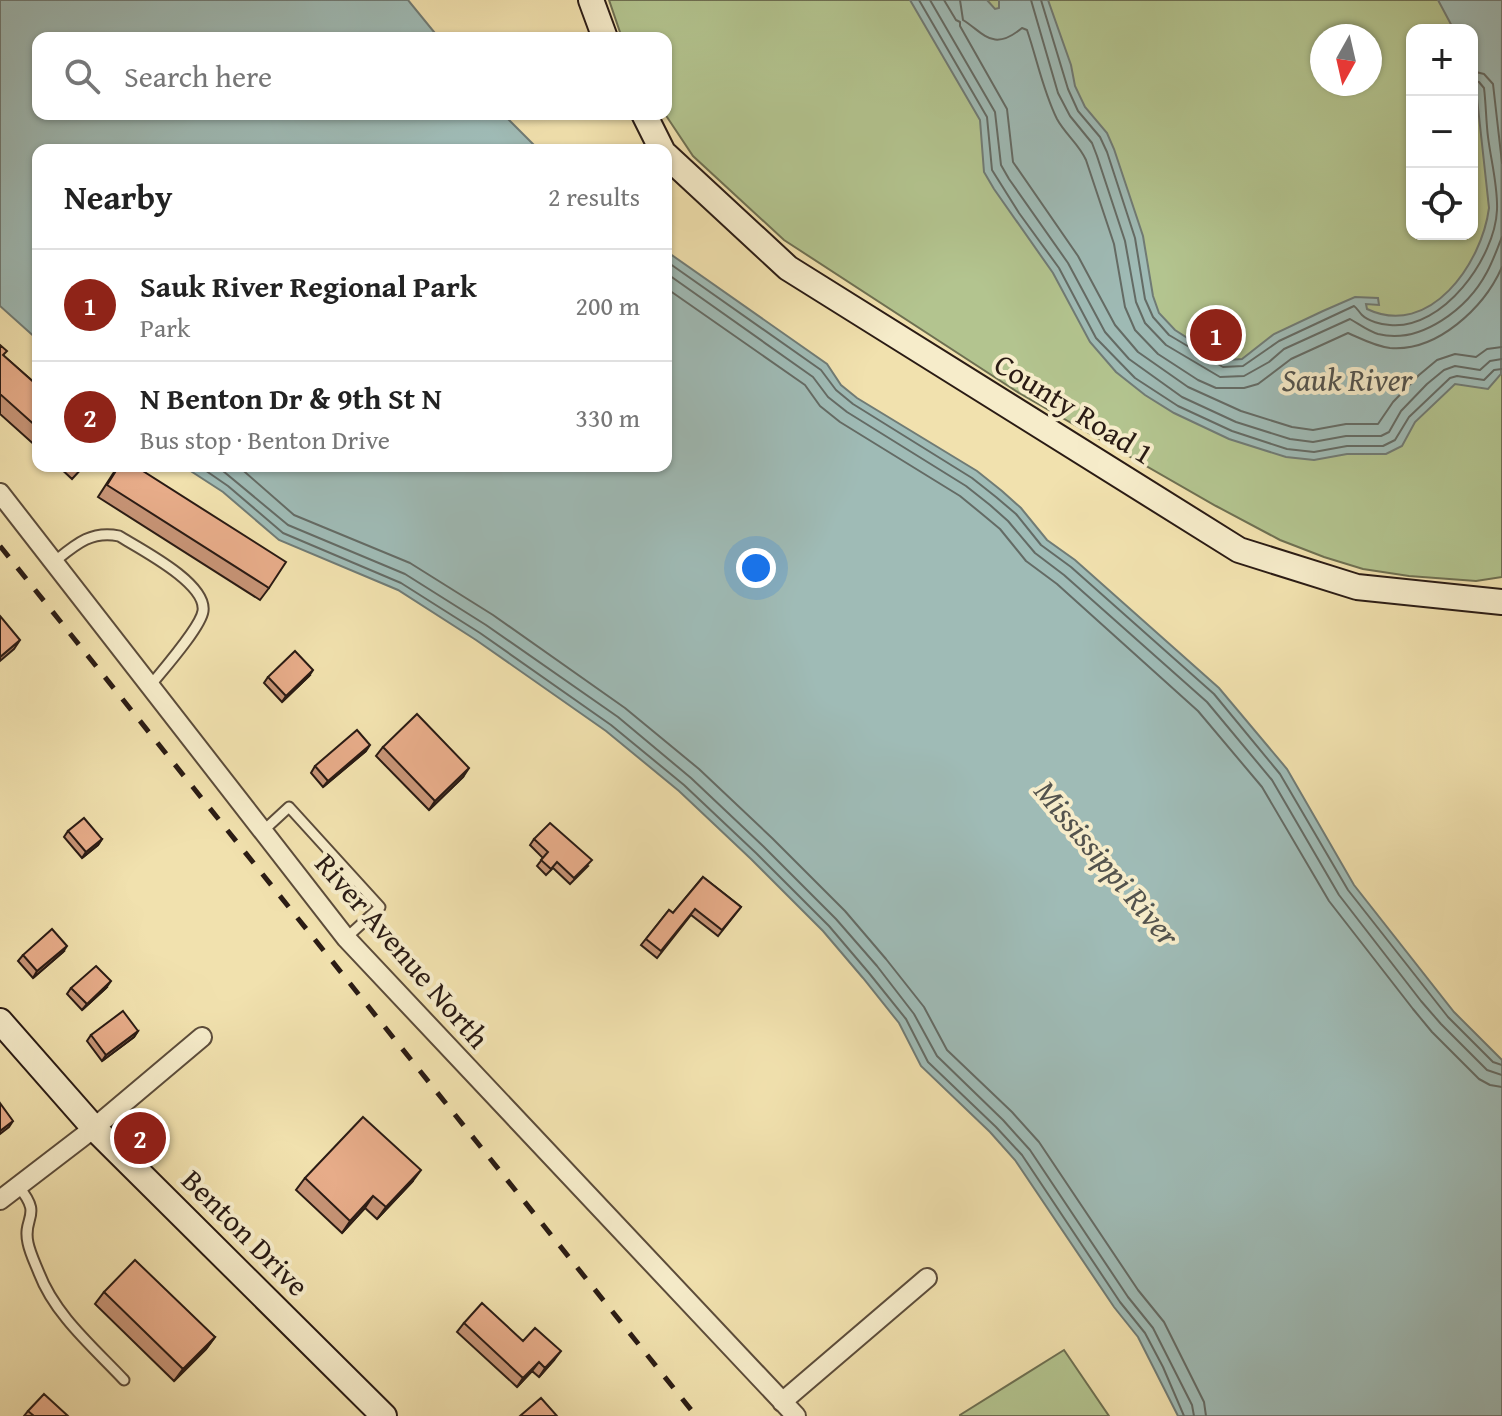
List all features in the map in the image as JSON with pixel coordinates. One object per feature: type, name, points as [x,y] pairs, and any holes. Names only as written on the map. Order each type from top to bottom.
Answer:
[{"type":"street","points":[[591,0],[603,32]]},
{"type":"street","name":"County Road 1","points":[[647,120],[660,144]]},
{"type":"street","name":"County Road 1","points":[[672,159],[788,268],[1239,550],[1357,587],[1502,602]]},
{"type":"street","name":"River Avenue North","points":[[0,493],[346,938],[796,1416]]},
{"type":"street","name":"Benton Drive","points":[[0,1021],[94,1128],[384,1416]]},
{"type":"street","points":[[0,1200],[94,1128],[202,1037]]},
{"type":"street","points":[[782,1402],[927,1278]]},
{"type":"lane","points":[[54,562],[83,539],[106,533],[119,536],[188,581],[202,596],[203,612],[194,629],[150,686]]},
{"type":"lane","points":[[263,831],[289,807],[380,907],[346,938]]},
{"type":"lane","points":[[18,1186],[30,1200],[32,1215],[27,1240],[40,1277],[67,1320],[124,1380]]},
{"type":"green space","points":[[609,0],[1502,0],[1502,577],[1476,581],[1363,569],[1280,540],[1019,393],[784,240],[693,156],[669,120],[672,120],[672,32],[620,32]]},
{"type":"green space","points":[[1064,1350],[1109,1416],[960,1416],[960,1415]]},
{"type":"water","points":[[0,0],[408,0],[434,32],[32,32],[32,120],[509,120],[533,144],[32,144],[32,335],[0,306]]},
{"type":"water","name":"Sauk River","points":[[910,0],[987,0],[995,9],[999,8],[999,0],[1048,0],[1071,65],[1075,86],[1085,107],[1107,133],[1114,149],[1143,236],[1153,296],[1159,313],[1175,330],[1214,355],[1227,360],[1242,359],[1274,334],[1355,297],[1378,298],[1379,305],[1366,304],[1367,309],[1390,316],[1412,314],[1431,305],[1464,272],[1476,251],[1489,208],[1478,107],[1478,24],[1451,24],[1438,0],[1502,0],[1501,374],[1488,389],[1455,384],[1415,422],[1402,446],[1386,454],[1347,454],[1314,460],[1286,457],[1229,439],[1174,413],[1116,372],[1090,342],[1053,273],[984,172],[980,120]]},
{"type":"water","name":"Mississippi River","points":[[672,255],[827,364],[841,385],[857,398],[977,471],[1021,508],[1047,540],[1075,560],[1219,688],[1287,769],[1354,885],[1454,1012],[1502,1060],[1502,1416],[1178,1416],[1138,1337],[1114,1307],[1015,1160],[921,1066],[899,1023],[863,978],[823,931],[751,859],[679,791],[606,731],[476,640],[398,590],[279,540],[223,492],[192,472],[672,472]]},
{"type":"building","points":[[0,345],[7,351],[3,355],[32,381],[32,423],[0,394]]},
{"type":"building","points":[[115,472],[144,472],[286,562],[269,588],[107,485]]},
{"type":"building","points":[[0,616],[20,640],[0,657]]},
{"type":"building","points":[[295,651],[313,670],[286,696],[268,677]]},
{"type":"building","points":[[417,714],[469,768],[435,801],[383,747]]},
{"type":"building","points":[[357,730],[370,745],[328,781],[315,766]]},
{"type":"building","points":[[84,818],[102,839],[86,852],[68,831]]},
{"type":"building","points":[[550,823],[592,860],[574,878],[557,862],[551,869],[541,860],[548,852],[534,839]]},
{"type":"building","points":[[703,877],[741,907],[722,930],[695,909],[661,951],[646,939],[669,910],[673,913]]},
{"type":"building","points":[[52,929],[67,946],[37,971],[23,955]]},
{"type":"building","points":[[96,966],[111,981],[87,1004],[71,988]]},
{"type":"building","points":[[123,1011],[138,1031],[106,1055],[91,1035]]},
{"type":"building","points":[[0,1103],[13,1121],[0,1131]]},
{"type":"building","points":[[363,1117],[421,1170],[386,1207],[373,1196],[350,1221],[305,1178]]},
{"type":"building","points":[[135,1260],[215,1337],[183,1369],[104,1292]]},
{"type":"building","points":[[482,1303],[523,1341],[535,1328],[561,1351],[545,1368],[539,1362],[523,1378],[464,1323]]},
{"type":"building","points":[[44,1394],[68,1416],[34,1416],[28,1411]]},
{"type":"building","points":[[541,1398],[557,1416],[520,1416]]},
{"type":"railway","points":[[0,546],[696,1416]]},
{"type":"place","name":"Sauk River Regional Park","points":[[1216,335]]},
{"type":"place","name":"N Benton Dr & 9th St N","points":[[140,1138]]}]
